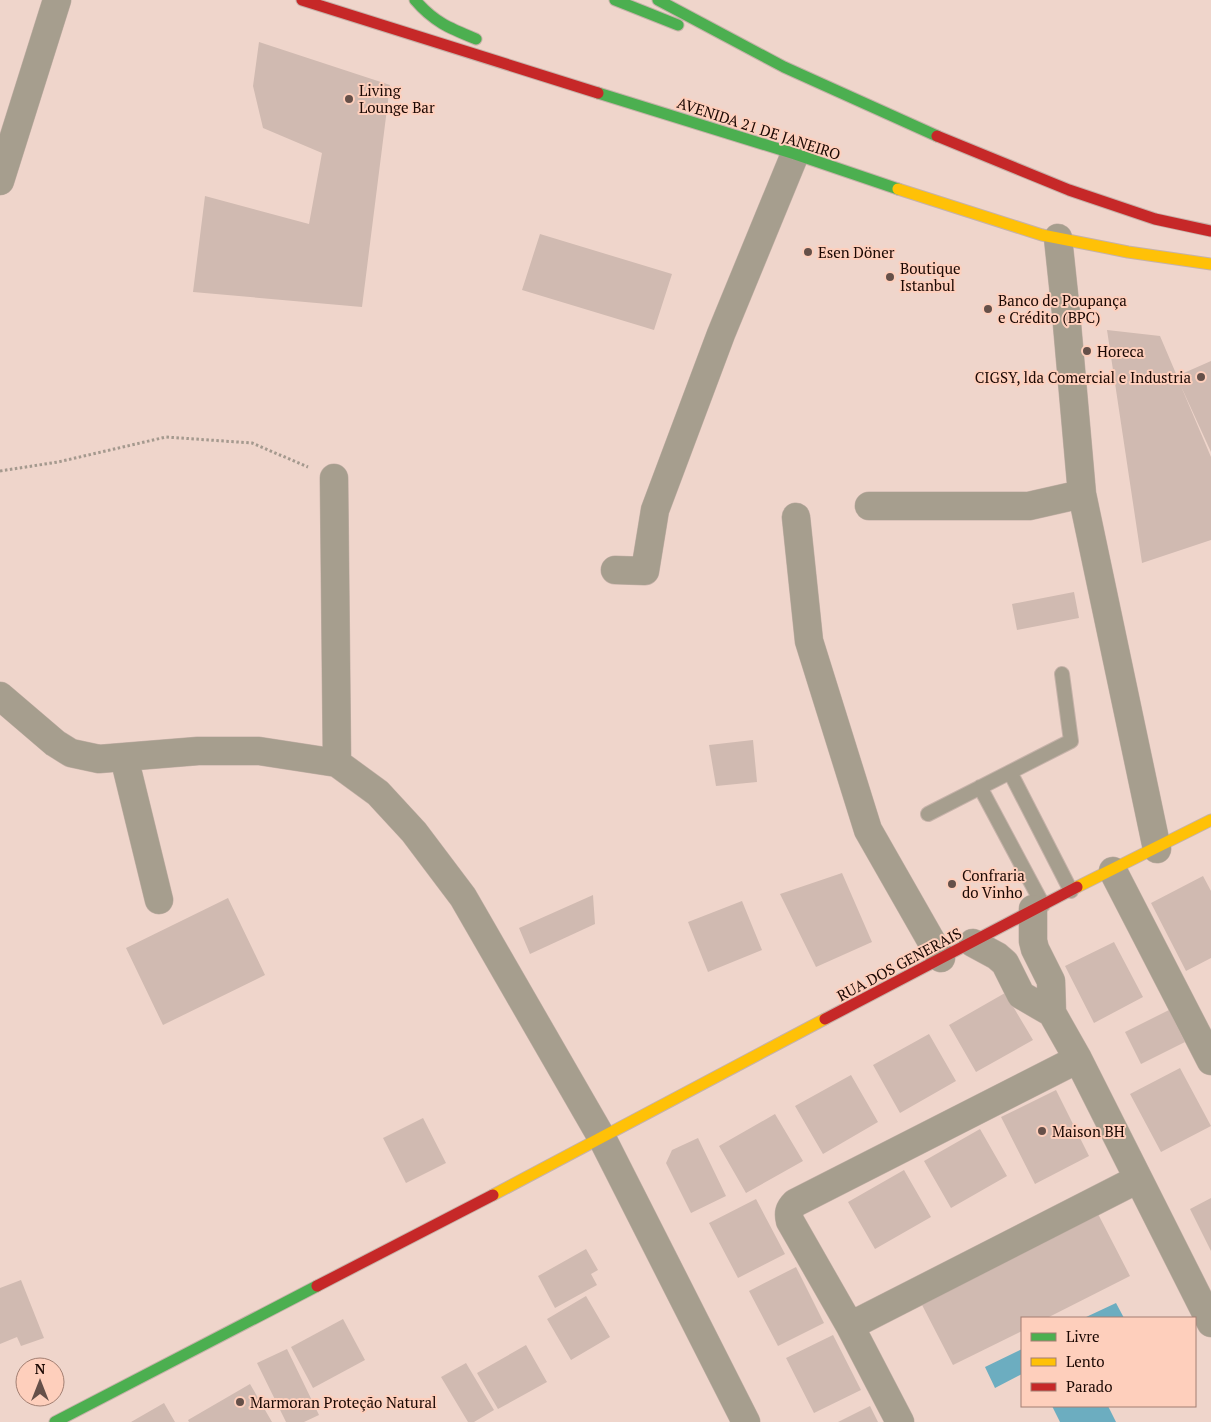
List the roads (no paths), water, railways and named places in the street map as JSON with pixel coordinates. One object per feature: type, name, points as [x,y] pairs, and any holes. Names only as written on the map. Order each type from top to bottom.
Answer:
[{"type":"main road","name":"AVENIDA 21 DE JANEIRO","points":[[302,0],[795,154],[1042,235],[1128,252],[1211,264]]},
{"type":"main road","points":[[415,0],[427,14],[449,28],[489,43]]},
{"type":"main road","points":[[615,0],[784,67],[942,138],[1069,190],[1155,219],[1211,231]]},
{"type":"main road","points":[[658,0],[784,67]]},
{"type":"main road","points":[[572,73],[759,143]]},
{"type":"main road","name":"RUA DOS GENERAIS","points":[[55,1422],[602,1138],[1038,907],[1157,849],[1211,820]]},
{"type":"street","points":[[0,181],[57,0]]},
{"type":"street","points":[[615,570],[645,571],[655,510],[664,484],[721,334],[795,154]]},
{"type":"street","points":[[1058,238],[1082,494],[1157,849]]},
{"type":"street","points":[[334,478],[337,763]]},
{"type":"street","points":[[869,506],[1030,506],[1082,494]]},
{"type":"street","points":[[796,518],[809,641],[868,830],[941,958]]},
{"type":"street","points":[[0,696],[55,743],[71,753],[99,759],[198,751],[259,751],[337,763],[378,793],[414,832],[463,897],[602,1138],[746,1422]]},
{"type":"street","points":[[124,757],[159,900]]},
{"type":"street","points":[[1113,871],[1211,1061]]},
{"type":"street","points":[[1038,907],[1033,941],[1051,981],[1052,1013],[1078,1059],[1211,1323]]},
{"type":"street","points":[[973,943],[997,956],[1005,963],[1025,998],[1052,1013]]},
{"type":"street","points":[[1025,998],[1043,994],[1049,988],[1051,981]]},
{"type":"street","points":[[900,1422],[850,1326],[790,1221],[788,1215],[790,1209],[795,1203],[1078,1059]]},
{"type":"street","points":[[850,1326],[1138,1179]]},
{"type":"lane","points":[[928,814],[1071,741],[1062,674]]},
{"type":"lane","points":[[1010,772],[1071,891]]},
{"type":"lane","points":[[980,787],[1038,907]]},
{"type":"lane","points":[[84,1407],[92,1422]]},
{"type":"water","points":[[1116,1303],[1123,1317],[1086,1317]]},
{"type":"water","points":[[1021,1349],[1021,1375],[995,1388],[985,1367]]},
{"type":"water","points":[[1052,1407],[1108,1407],[1116,1422],[1060,1422]]},
{"type":"place","name":"Living Lounge Bar","points":[[349,99]]},
{"type":"place","name":"Esen Döner","points":[[808,252]]},
{"type":"place","name":"Boutique Istanbul","points":[[890,277]]},
{"type":"place","name":"Banco de Poupança e Crédito (BPC)","points":[[988,309]]},
{"type":"place","name":"Horeca","points":[[1087,351]]},
{"type":"place","name":"CIGSY, lda Comercial e Industria","points":[[1201,377]]},
{"type":"place","name":"Confraria do Vinho","points":[[952,884]]},
{"type":"place","name":"Maison BH","points":[[1042,1131]]},
{"type":"place","name":"Marmoran Proteção Natural","points":[[240,1402]]}]
